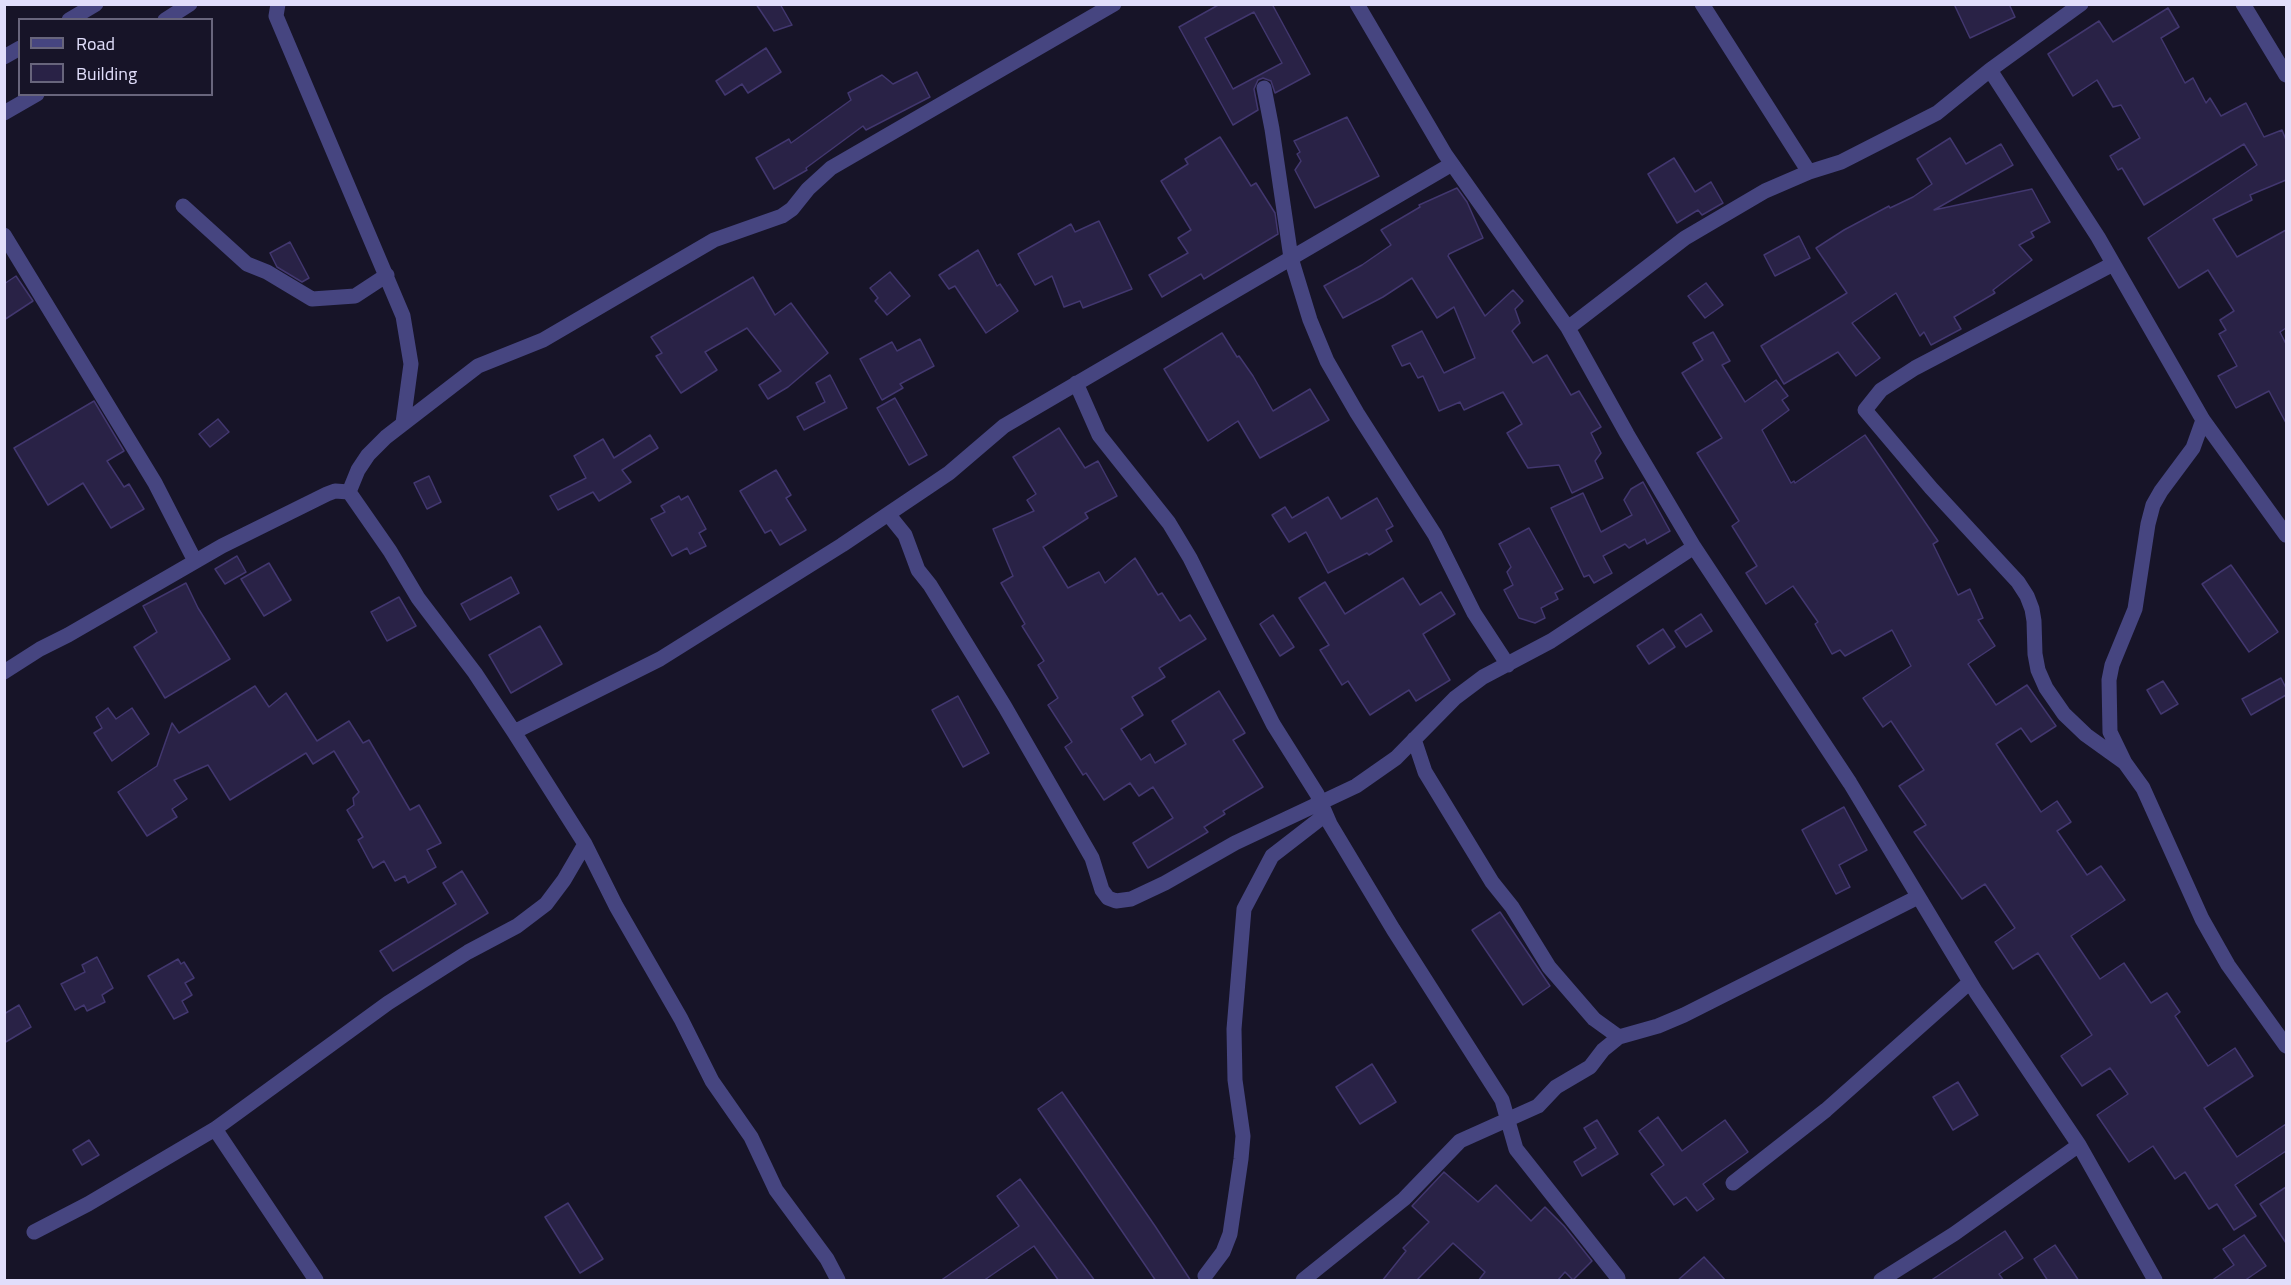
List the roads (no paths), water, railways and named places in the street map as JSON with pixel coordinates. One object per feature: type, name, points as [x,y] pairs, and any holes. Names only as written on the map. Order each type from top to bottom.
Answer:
[{"type":"street","points":[[72,18],[96,4]]},
{"type":"street","points":[[168,18],[190,4]]},
{"type":"street","points":[[278,4],[276,16],[403,316],[411,364],[403,423]]},
{"type":"street","points":[[349,492],[358,470],[368,455],[403,423],[478,366],[543,339],[714,240],[787,213],[831,168],[1114,4]]},
{"type":"street","points":[[1357,4],[1452,164],[1568,328],[1694,547],[1850,783],[1970,982],[2079,1145],[2155,1281]]},
{"type":"street","points":[[1702,4],[1809,172]]},
{"type":"street","points":[[1568,328],[1685,238],[1765,191],[1809,172],[1840,162],[1937,113],[1990,70],[2081,4]]},
{"type":"street","points":[[2243,4],[2284,66]]},
{"type":"street","points":[[4,57],[18,49]]},
{"type":"street","points":[[1990,70],[2098,237],[2203,420],[2286,536]]},
{"type":"street","points":[[1264,88],[1291,258],[1310,320],[1327,361],[1357,413],[1435,535],[1474,613],[1508,665]]},
{"type":"street","points":[[4,113],[34,96]]},
{"type":"street","points":[[514,732],[660,658],[949,473],[1004,426],[1452,164]]},
{"type":"street","points":[[183,206],[247,264],[267,272],[312,299],[356,296],[387,275]]},
{"type":"street","points":[[4,235],[155,483],[195,561]]},
{"type":"street","points":[[2113,264],[1915,368],[1881,390],[1865,410],[1931,488],[2018,582],[2032,609],[2035,654],[2038,670],[2046,688],[2064,714],[2086,735],[2125,763]]},
{"type":"street","points":[[1076,383],[1100,435],[1169,523],[1190,558],[1273,724],[1393,929],[1502,1100],[1516,1149],[1618,1280]]},
{"type":"street","points":[[2203,420],[2193,448],[2153,505],[2135,609],[2112,665],[2109,680],[2110,732],[2125,763],[2143,788],[2207,928],[2248,995],[2286,1046]]},
{"type":"street","points":[[4,672],[195,561],[327,494],[335,491],[349,492]]},
{"type":"street","points":[[349,492],[390,550],[418,598],[474,673],[514,732],[585,844],[616,906],[681,1019],[712,1081],[751,1137],[776,1190],[827,1259],[838,1281]]},
{"type":"street","points":[[888,514],[905,535],[918,570],[930,585],[1005,707],[1092,858],[1102,890],[1108,897],[1116,901],[1131,899],[1165,883],[1235,843],[1323,809]]},
{"type":"street","points":[[1205,1276],[1223,1252],[1230,1234],[1241,1159],[1243,1136],[1235,1080],[1234,1029],[1244,909],[1272,856],[1323,809],[1396,758],[1462,692],[1483,677],[1582,622],[1694,547]]},
{"type":"street","points":[[1414,739],[1425,772],[1492,882],[1512,907],[1549,967],[1594,1019],[1619,1037]]},
{"type":"street","points":[[34,1232],[88,1204],[215,1129],[388,1003],[468,952],[516,926],[546,904],[564,880],[585,844]]},
{"type":"street","points":[[1303,1281],[1404,1199],[1460,1142],[1538,1106],[1556,1088],[1590,1067],[1619,1037],[1658,1026],[1684,1015],[1918,897]]},
{"type":"street","points":[[1733,1183],[1826,1110],[1970,982]]},
{"type":"street","points":[[215,1129],[316,1281]]},
{"type":"street","points":[[1881,1281],[1954,1234],[2079,1145]]}]
